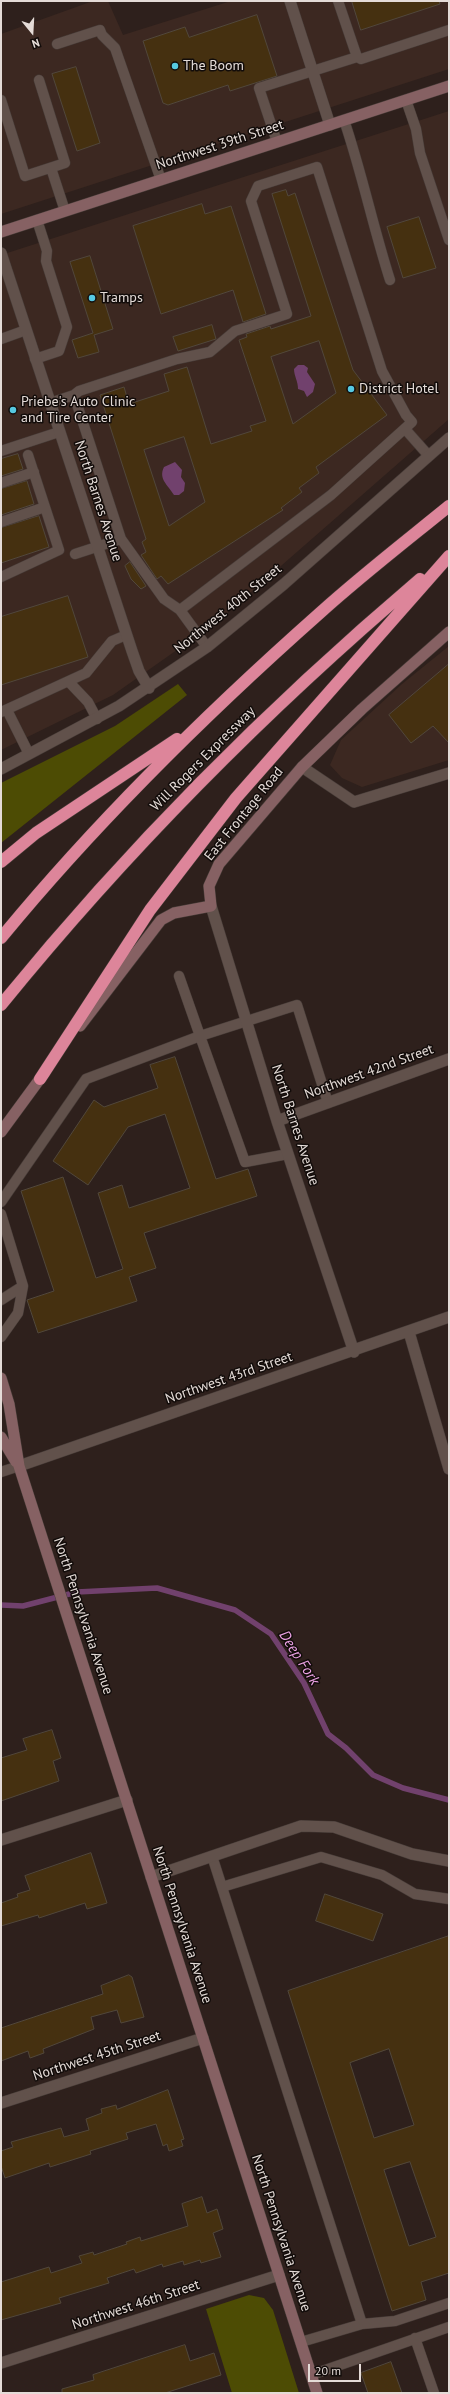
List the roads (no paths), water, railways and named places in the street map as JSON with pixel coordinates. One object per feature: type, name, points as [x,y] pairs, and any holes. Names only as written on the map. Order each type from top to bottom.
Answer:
[{"type":"highway","name":"Will Rogers Expressway","points":[[1,938],[37,894],[201,722],[322,611],[449,506]]},
{"type":"highway","name":"Will Rogers Expressway","points":[[1,1005],[140,845],[244,736],[347,641],[449,555]]},
{"type":"highway","points":[[40,1079],[150,910],[231,804],[449,555]]},
{"type":"highway","points":[[1,862],[36,833],[201,722]]},
{"type":"main road","name":"Northwest 39th Street","points":[[1,232],[449,86]]},
{"type":"main road","name":"East Frontage Road","points":[[211,906],[209,886],[219,864],[302,767],[362,709],[449,632]]},
{"type":"main road","points":[[1,1132],[161,920],[174,913],[211,906]]},
{"type":"main road","name":"North Pennsylvania Avenue","points":[[1,1378],[9,1404],[19,1466],[317,2393]]},
{"type":"main road","name":"North Pennsylvania Avenue","points":[[1,1437],[19,1466]]},
{"type":"street","points":[[290,1],[330,125]]},
{"type":"street","name":"North Barnes Avenue","points":[[1,253],[126,635],[139,671],[149,688]]},
{"type":"street","name":"Northwest 40th Street","points":[[1,768],[97,719],[149,688],[207,647],[284,584],[449,438]]},
{"type":"street","points":[[302,767],[354,802],[449,773]]},
{"type":"street","name":"North Barnes Avenue","points":[[211,906],[277,1121],[354,1352]]},
{"type":"street","name":"Northwest 42nd Street","points":[[277,1121],[449,1058]]},
{"type":"street","name":"Northwest 43rd Street","points":[[19,1466],[354,1352],[449,1317]]},
{"type":"street","points":[[408,1332],[449,1469]]},
{"type":"street","points":[[1,1840],[126,1800]]},
{"type":"street","points":[[151,1877],[301,1826],[334,1827],[412,1854],[449,1861]]},
{"type":"street","name":"Northwest 45th Street","points":[[1,2103],[203,2038]]},
{"type":"street","name":"Northwest 46th Street","points":[[1,2363],[279,2275]]},
{"type":"lane","points":[[338,1],[357,57]]},
{"type":"lane","points":[[57,44],[100,30],[102,35],[115,48],[161,180]]},
{"type":"lane","points":[[277,142],[259,88],[357,57],[361,59],[449,30]]},
{"type":"lane","points":[[1,100],[25,176],[65,163],[39,80]]},
{"type":"lane","points":[[406,100],[416,130],[420,153],[449,240]]},
{"type":"lane","points":[[344,120],[364,184],[375,232],[390,280]]},
{"type":"lane","points":[[50,403],[74,395],[79,391],[178,359],[210,352],[235,331],[287,314],[251,201],[258,186],[317,167],[382,371],[412,422],[308,513],[180,610]]},
{"type":"lane","points":[[51,168],[65,211]]},
{"type":"lane","points":[[35,359],[59,351],[67,327],[46,261],[47,251],[37,220]]},
{"type":"lane","points":[[1,339],[26,330]]},
{"type":"lane","points":[[74,395],[121,539],[164,599],[180,610],[207,647]]},
{"type":"lane","points":[[405,429],[429,456]]},
{"type":"lane","points":[[1,451],[59,432]]},
{"type":"lane","points":[[1,577],[59,550],[28,455]]},
{"type":"lane","points":[[1,483],[34,472]]},
{"type":"lane","points":[[1,522],[45,507]]},
{"type":"lane","points":[[75,554],[121,539]]},
{"type":"lane","points":[[29,754],[4,711],[70,682],[86,673],[112,641],[126,635]]},
{"type":"lane","points":[[70,682],[88,702],[97,719]]},
{"type":"lane","points":[[179,976],[246,1162],[288,1154]]},
{"type":"lane","points":[[1,1202],[86,1079],[246,1020],[297,1005],[328,1103]]},
{"type":"lane","points":[[1,1214],[23,1286],[18,1313],[1,1337]]},
{"type":"lane","points":[[1,1300],[23,1286]]},
{"type":"lane","points":[[1,1472],[19,1466]]},
{"type":"lane","points":[[212,1856],[362,2324]]},
{"type":"lane","points":[[222,1887],[320,1857],[382,1875],[415,1894],[449,1900]]},
{"type":"lane","points":[[301,2342],[362,2324],[395,2321],[449,2303]]},
{"type":"lane","points":[[311,2375],[449,2327]]},
{"type":"lane","points":[[416,2338],[434,2393]]},
{"type":"waterway","name":"Deep Fork","points":[[1,1605],[23,1606],[77,1592],[157,1588],[235,1610],[271,1634],[304,1683],[328,1734],[346,1748],[373,1775],[403,1788],[449,1800]]},
{"type":"place","name":"The Boom","points":[[175,66]]},
{"type":"place","name":"Tramps","points":[[92,298]]},
{"type":"place","name":"District Hotel","points":[[351,389]]},
{"type":"place","name":"Priebe's Auto Clinic and Tire Center","points":[[13,410]]}]
